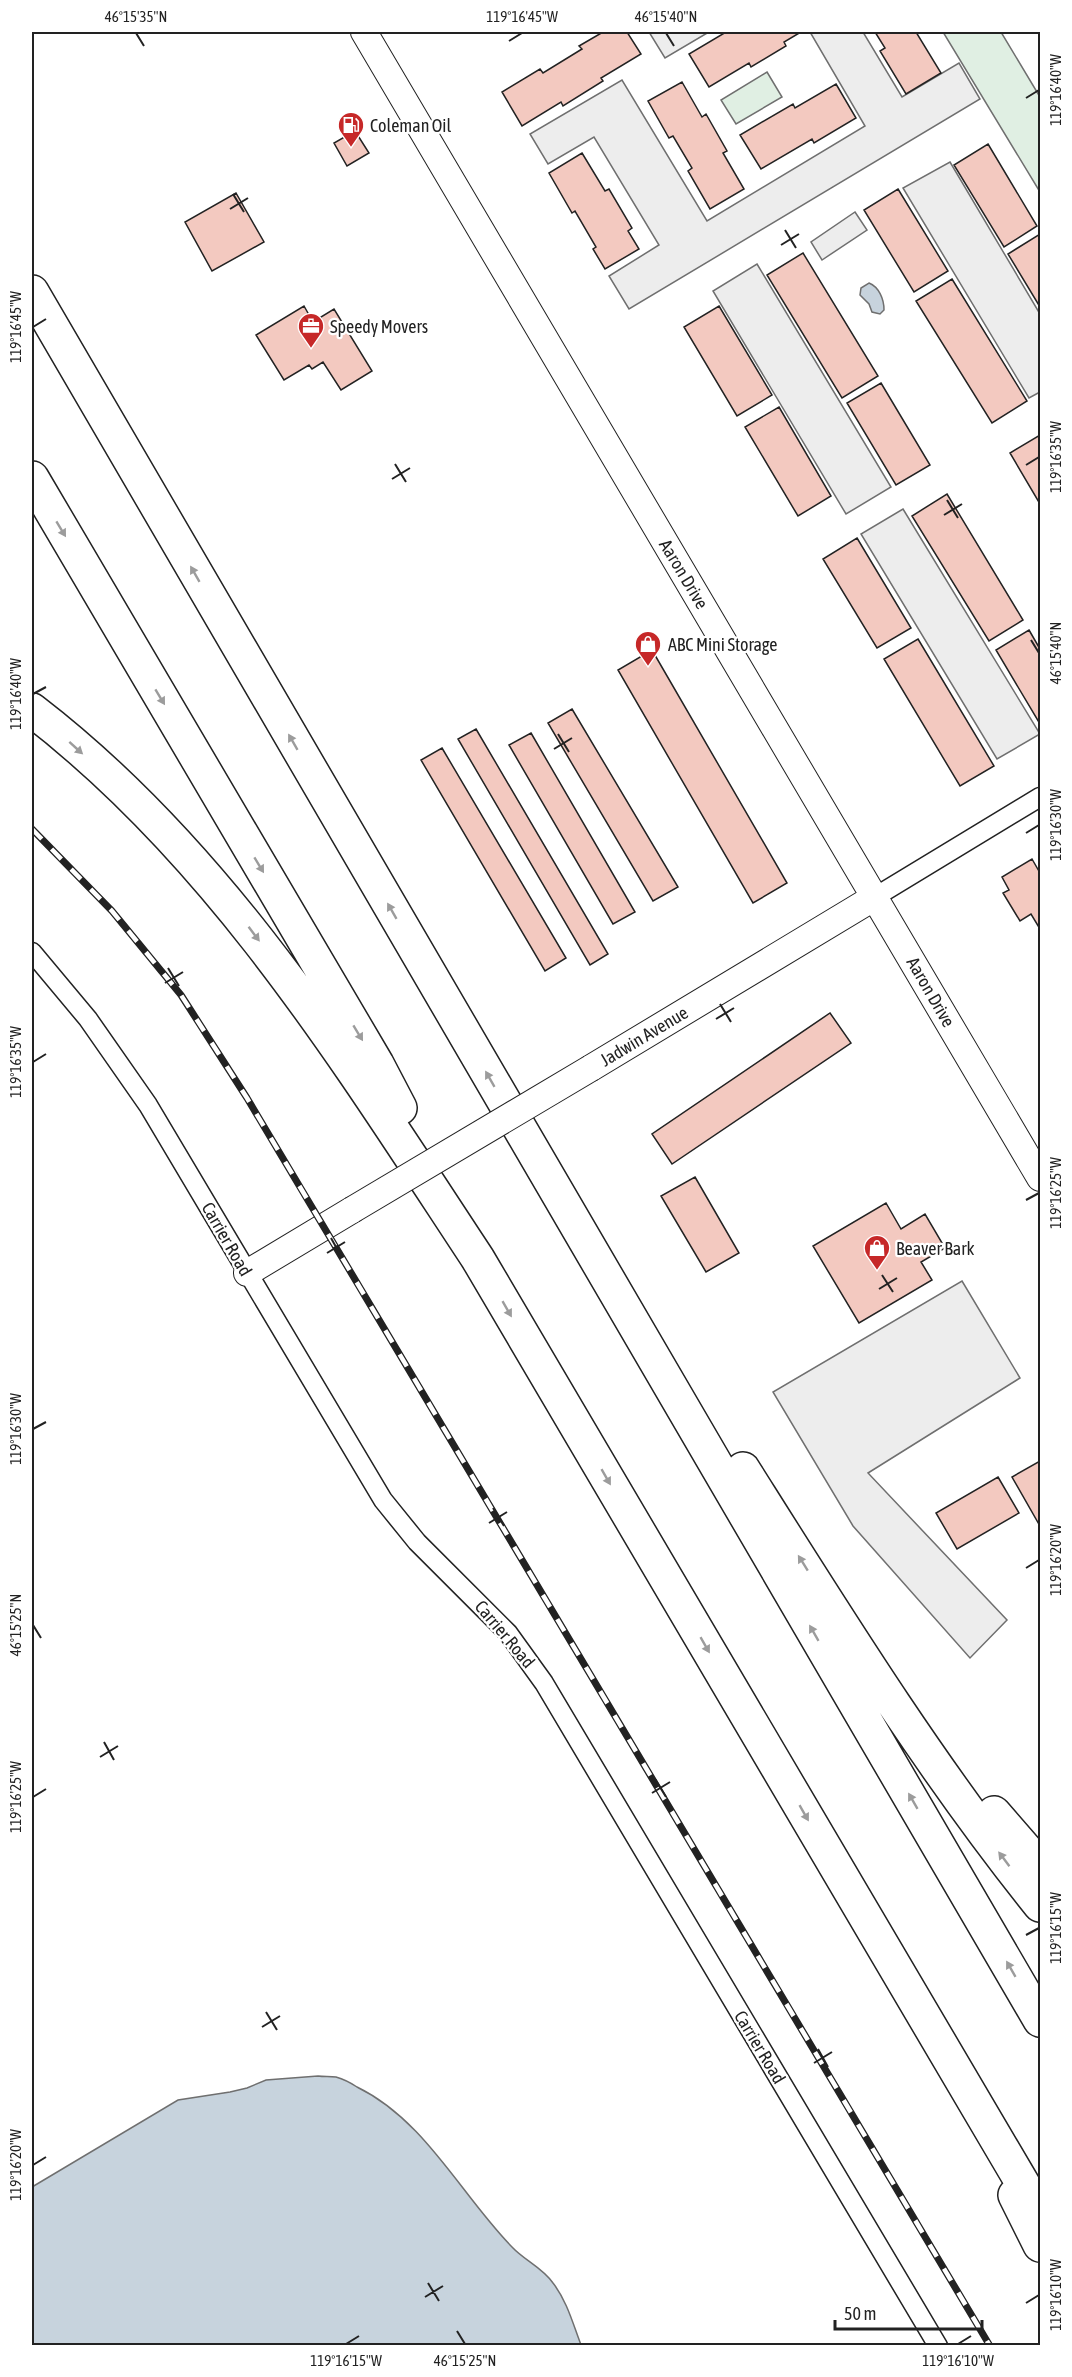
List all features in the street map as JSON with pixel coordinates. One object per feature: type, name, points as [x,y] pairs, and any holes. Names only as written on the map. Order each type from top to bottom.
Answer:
[{"type":"highway","points":[[32,292],[1041,2020]]},
{"type":"highway","points":[[32,478],[377,1064],[478,1259]]},
{"type":"highway","points":[[32,710],[100,769],[171,838],[247,924],[380,1110],[478,1259],[1041,2213]]},
{"type":"highway","points":[[530,1148],[605,1249],[880,1683],[970,1814],[1041,1905]]},
{"type":"highway","points":[[880,1683],[1041,1866]]},
{"type":"highway","points":[[927,2022],[1041,2245]]},
{"type":"street","name":"Aaron Drive","points":[[364,32],[1041,1178]]},
{"type":"street","name":"Jadwin Avenue","points":[[247,1273],[1041,797]]},
{"type":"street","name":"Carrier Road","points":[[32,952],[88,1019],[128,1073],[383,1500],[417,1542],[508,1633],[544,1683],[938,2346]]},
{"type":"green space","points":[[943,32],[1001,32],[1040,97],[1040,192]]},
{"type":"green space","points":[[767,72],[782,97],[736,124],[721,100]]},
{"type":"shaded area","points":[[649,32],[709,32],[665,58]]},
{"type":"shaded area","points":[[810,32],[863,32],[902,97],[959,63],[980,99],[629,309],[609,276],[659,245],[594,137],[548,164],[530,134],[622,80],[707,221],[865,126]]},
{"type":"shaded area","points":[[950,162],[1040,314],[1040,392],[1029,398],[903,188]]},
{"type":"shaded area","points":[[855,212],[867,230],[822,260],[811,242]]},
{"type":"shaded area","points":[[757,264],[891,487],[846,514],[713,291]]},
{"type":"shaded area","points":[[869,283],[876,287],[882,298],[884,310],[880,314],[872,312],[869,304],[860,295],[861,288]]},
{"type":"shaded area","points":[[903,509],[1040,734],[997,759],[861,534]]},
{"type":"shaded area","points":[[962,1281],[1020,1378],[868,1473],[1007,1620],[970,1658],[853,1526],[773,1392]]},
{"type":"shaded area","points":[[318,2076],[341,2079],[381,2101],[422,2138],[493,2227],[517,2252],[553,2283],[566,2305],[581,2345],[32,2345],[32,2187],[178,2100],[230,2092],[266,2080]]},
{"type":"building","points":[[603,32],[627,32],[641,54],[601,78],[603,81],[563,106],[561,102],[522,126],[502,92],[540,69],[543,73],[582,49],[579,46]]},
{"type":"building","points":[[726,32],[801,32],[784,42],[786,46],[751,67],[749,63],[709,87],[689,54]]},
{"type":"building","points":[[875,32],[916,32],[941,73],[906,94],[880,51],[885,48]]},
{"type":"building","points":[[682,82],[702,117],[706,114],[727,151],[723,153],[744,189],[710,209],[688,171],[692,168],[673,136],[669,138],[648,101]]},
{"type":"building","points":[[836,84],[856,118],[814,143],[812,139],[761,169],[740,135],[793,104],[795,108]]},
{"type":"building","name":"Coleman Oil","points":[[355,131],[369,153],[347,166],[334,143]]},
{"type":"building","points":[[988,144],[1037,226],[1004,247],[954,165]]},
{"type":"building","points":[[582,153],[605,191],[609,189],[632,228],[628,231],[639,249],[605,269],[593,249],[596,247],[575,211],[572,213],[549,173]]},
{"type":"building","points":[[898,189],[948,271],[914,292],[864,210]]},
{"type":"building","points":[[236,193],[264,242],[212,271],[185,222]]},
{"type":"building","points":[[1040,234],[1040,307],[1008,254]]},
{"type":"building","points":[[803,253],[878,376],[842,398],[767,275]]},
{"type":"building","points":[[952,279],[1027,401],[992,423],[916,301]]},
{"type":"building","name":"Speedy Movers","points":[[304,306],[313,322],[334,309],[372,371],[341,390],[323,362],[312,369],[309,365],[284,380],[256,335]]},
{"type":"building","points":[[719,306],[772,395],[737,416],[684,327]]},
{"type":"building","points":[[881,383],[930,465],[896,485],[847,403]]},
{"type":"building","points":[[779,407],[831,496],[798,516],[745,427]]},
{"type":"building","points":[[1040,435],[1040,504],[1010,453]]},
{"type":"building","points":[[947,494],[1023,620],[989,641],[912,516]]},
{"type":"building","points":[[857,538],[911,628],[877,648],[823,559]]},
{"type":"building","points":[[1029,630],[1040,649],[1040,724],[996,650]]},
{"type":"building","points":[[918,639],[994,766],[960,786],[884,659]]},
{"type":"building","points":[[652,650],[787,883],[753,903],[618,670]]},
{"type":"building","points":[[572,709],[678,887],[653,901],[548,723]]},
{"type":"building","points":[[476,729],[608,954],[590,965],[458,739]]},
{"type":"building","points":[[531,733],[635,912],[613,924],[509,745]]},
{"type":"building","points":[[442,748],[566,958],[545,971],[421,760]]},
{"type":"building","points":[[1032,859],[1040,873],[1040,929],[1031,914],[1020,921],[1003,893],[1009,890],[1002,877]]},
{"type":"building","points":[[830,1013],[851,1043],[672,1164],[652,1134]]},
{"type":"building","points":[[695,1177],[739,1253],[706,1272],[661,1196]]},
{"type":"building","name":"Beaver Bark","points":[[886,1203],[901,1229],[925,1214],[945,1248],[921,1262],[932,1280],[859,1323],[813,1246]]},
{"type":"building","points":[[1040,1461],[1040,1526],[1012,1477]]},
{"type":"building","points":[[998,1477],[1019,1513],[957,1549],[936,1513]]},
{"type":"railway","points":[[32,829],[112,911],[181,995],[247,1098],[990,2346]]},
{"type":"place","name":"Coleman Oil","points":[[351,148]]},
{"type":"place","name":"Speedy Movers","points":[[311,349]]},
{"type":"place","name":"ABC Mini Storage","points":[[648,667]]},
{"type":"place","name":"Beaver Bark","points":[[877,1271]]}]
